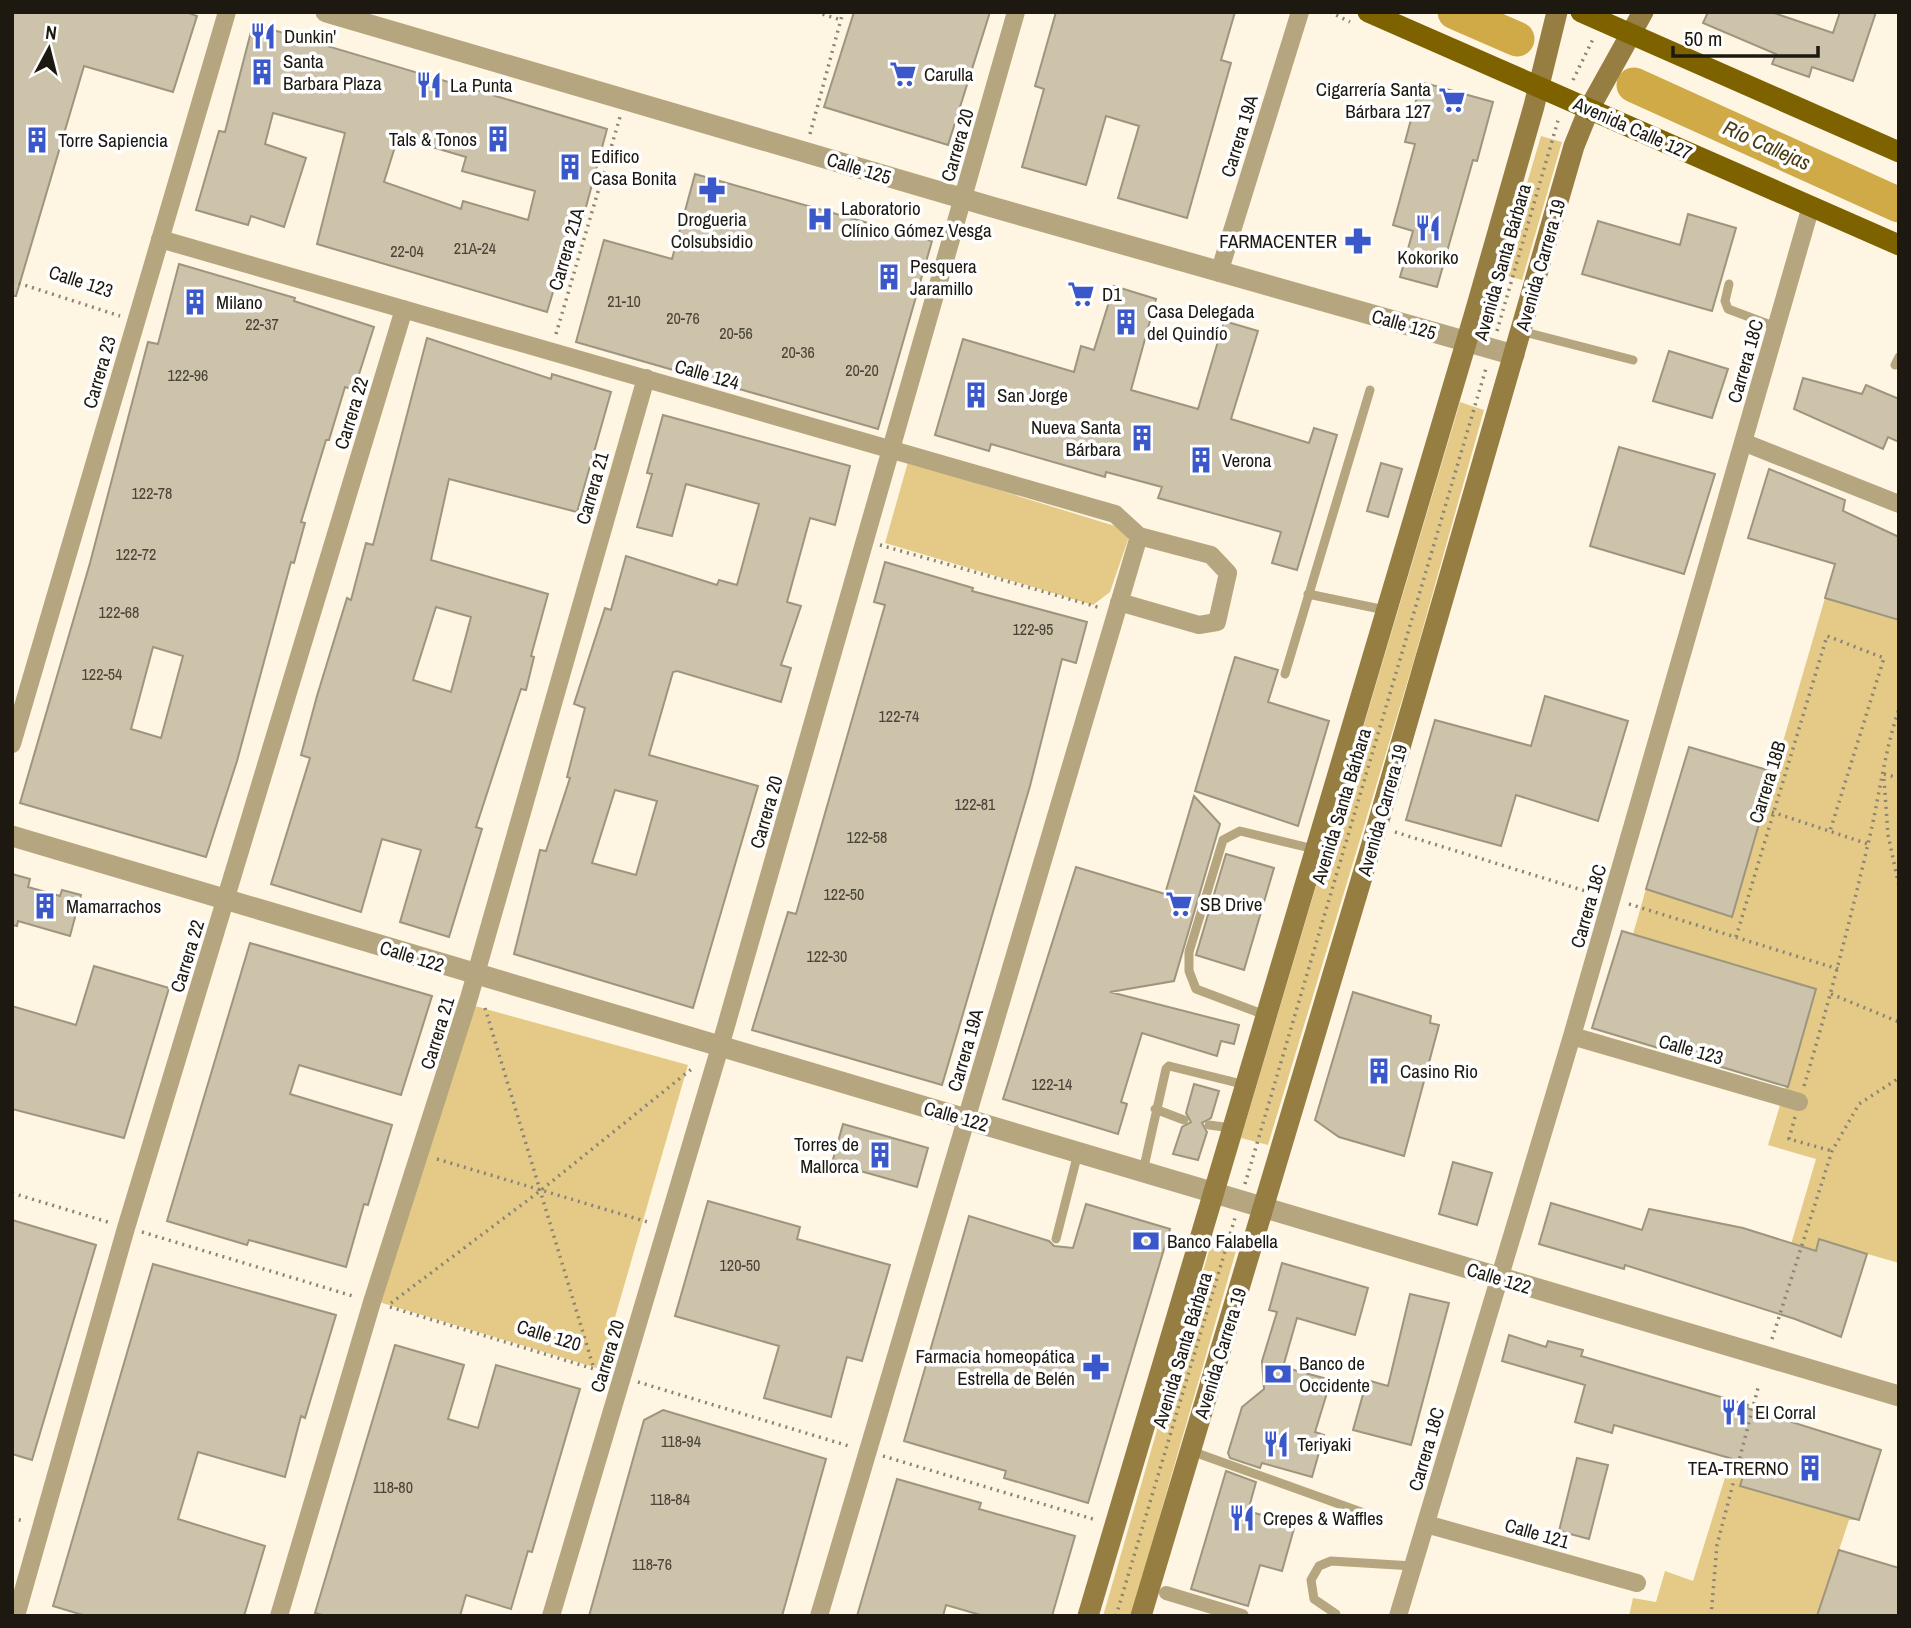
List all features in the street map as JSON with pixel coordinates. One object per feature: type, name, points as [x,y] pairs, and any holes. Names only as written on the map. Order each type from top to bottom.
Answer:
[{"type":"main road","name":"Avenida Calle 127","points":[[1368,12],[1899,245]]},
{"type":"main road","points":[[1088,1616],[1466,341],[1539,87],[1557,12]]},
{"type":"main road","points":[[1581,12],[1899,152]]},
{"type":"main road","name":"Avenida Carrera 19","points":[[1141,1616],[1574,146],[1589,109],[1643,12]]},
{"type":"street","name":"Carrera 23","points":[[12,744],[227,12]]},
{"type":"street","name":"Calle 125","points":[[326,12],[1219,273],[1514,355]]},
{"type":"street","name":"Carrera 19A","points":[[1219,273],[1300,12]]},
{"type":"street","name":"Carrera 20","points":[[551,1616],[720,1047],[1017,14]]},
{"type":"street","name":"Carrera 18C","points":[[1398,1616],[1572,1036],[1811,206]]},
{"type":"street","name":"Calle 124","points":[[160,239],[1115,514],[1139,536],[1211,555],[1228,573],[1217,622],[1199,625],[1118,607]]},
{"type":"street","name":"Carrera 22","points":[[16,1616],[126,1228],[404,310]]},
{"type":"street","name":"Carrera 21","points":[[279,1616],[379,1304],[476,976],[646,378]]},
{"type":"street","points":[[1743,442],[1899,504]]},
{"type":"street","name":"Carrera 19A","points":[[819,1616],[1139,536]]},
{"type":"street","name":"Calle 122","points":[[12,836],[476,976],[1899,1396]]},
{"type":"street","name":"Calle 123","points":[[1572,1036],[1799,1102]]},
{"type":"street","name":"Calle 121","points":[[1426,1524],[1637,1583]]},
{"type":"street","points":[[1166,1593],[1242,1616]]},
{"type":"lane","points":[[1729,284],[1725,301],[1728,309],[1776,327]]},
{"type":"lane","points":[[1521,331],[1633,360]]},
{"type":"lane","points":[[1285,674],[1370,390]]},
{"type":"lane","points":[[1308,594],[1387,611]]},
{"type":"lane","points":[[1267,1016],[1196,989],[1188,971],[1189,952],[1223,840],[1240,831],[1316,849]]},
{"type":"lane","points":[[1143,1172],[1155,1109],[1169,1066],[1246,1086]]},
{"type":"lane","points":[[1155,1109],[1185,1120]]},
{"type":"lane","points":[[1209,1125],[1233,1128]]},
{"type":"lane","points":[[1056,1238],[1078,1153]]},
{"type":"lane","points":[[1191,1451],[1364,1513]]},
{"type":"lane","points":[[1336,1614],[1314,1599],[1311,1580],[1318,1566],[1331,1561],[1413,1566]]},
{"type":"path","points":[[816,12],[841,20]]},
{"type":"path","points":[[809,136],[843,12]]},
{"type":"path","name":"Avenida Santa Bárbara","points":[[1116,1616],[1565,98],[1602,21]]},
{"type":"path","name":"Carrera 21A","points":[[551,352],[620,115]]},
{"type":"path","name":"Calle 123","points":[[12,281],[136,321]]},
{"type":"path","points":[[866,541],[1118,607]]},
{"type":"path","name":"Carrera 18B","points":[[1736,937],[1827,636],[1884,658],[1830,831]]},
{"type":"path","points":[[1899,709],[1886,745],[1884,774],[1888,835],[1899,886]]},
{"type":"path","points":[[1884,774],[1899,778]]},
{"type":"path","points":[[1832,1151],[1789,1139],[1831,994],[1884,774]]},
{"type":"path","points":[[1772,812],[1868,844]]},
{"type":"path","points":[[1831,994],[1899,1022]]},
{"type":"path","points":[[484,1002],[594,1369]]},
{"type":"path","points":[[379,1304],[540,1191],[699,1064]]},
{"type":"path","points":[[1772,1340],[1832,1151],[1859,1104],[1899,1077]]},
{"type":"path","points":[[422,1154],[666,1227]]},
{"type":"path","name":"Calle 120","points":[[12,1193],[1115,1526]]},
{"type":"path","points":[[1711,1616],[1717,1545],[1758,1388]]},
{"type":"shaded area","points":[[1541,136],[1562,142],[1522,280],[1500,274]]},
{"type":"shaded area","points":[[1460,402],[1484,410],[1414,660],[1268,1145],[1241,1138]]},
{"type":"shaded area","points":[[908,462],[1131,531],[1110,592],[1093,605],[885,543]]},
{"type":"shaded area","points":[[1825,598],[1899,620],[1899,1263],[1819,1240],[1806,1280],[1779,1285],[1816,1159],[1768,1145],[1815,989],[1633,934],[1646,889],[1732,916]]},
{"type":"shaded area","points":[[475,1006],[688,1065],[600,1369],[379,1302]]},
{"type":"shaded area","points":[[1213,1237],[1238,1244],[1131,1616],[1103,1616]]},
{"type":"shaded area","points":[[1736,1442],[1752,1446],[1741,1487],[1859,1520],[1849,1520],[1817,1616],[1629,1616],[1633,1598],[1656,1602],[1665,1571],[1693,1581]]},
{"type":"building","points":[[12,12],[186,12],[197,16],[173,92],[84,66],[16,296],[12,296]]},
{"type":"building","name":"Carulla","points":[[854,12],[990,12],[948,145],[824,107]]},
{"type":"building","points":[[1056,12],[1235,12],[1221,60],[1231,63],[1187,218],[1118,198],[1139,126],[1106,116],[1086,185],[1022,167],[1044,89],[1035,86]]},
{"type":"building","points":[[1708,12],[1771,12],[1833,33],[1840,12],[1876,12],[1853,81],[1812,67],[1809,77],[1772,64],[1776,54],[1703,23]]},
{"type":"building","points":[[253,24],[607,129],[583,218],[576,216],[547,312],[317,244],[345,133],[273,113],[265,144],[306,158],[284,227],[251,216],[248,225],[196,210],[219,131],[225,132]],"holes":[[[398,137],[466,157],[462,171],[535,191],[528,220],[463,201],[461,209],[384,182]]]},
{"type":"building","points":[[1421,82],[1493,102],[1477,161],[1473,160],[1437,287],[1400,277],[1413,231],[1393,225],[1415,144],[1405,142]]},
{"type":"building","points":[[695,174],[932,241],[878,429],[576,342],[604,240],[672,259]]},
{"type":"building","points":[[1688,214],[1736,228],[1712,311],[1582,274],[1598,221],[1680,245]]},
{"type":"building","points":[[179,264],[295,298],[294,301],[374,327],[354,390],[345,387],[329,440],[326,440],[301,522],[305,523],[294,563],[291,562],[237,761],[206,857],[20,803],[90,563],[148,342],[158,344]],"holes":[[[153,647],[183,656],[161,738],[131,729]]]},
{"type":"building","points":[[1114,286],[1156,299],[1131,390],[1198,409],[1224,321],[1258,331],[1231,419],[1309,443],[1314,428],[1337,435],[1297,570],[1272,563],[1281,532],[1158,498],[1162,487],[1106,472],[1105,477],[991,444],[989,451],[935,435],[963,339],[1074,372],[1081,346],[1094,350]]},
{"type":"building","points":[[427,338],[551,379],[552,374],[611,392],[577,512],[449,479],[431,560],[548,594],[531,656],[534,657],[526,690],[521,689],[476,827],[482,829],[449,937],[400,922],[421,850],[382,839],[361,912],[271,884],[310,758],[301,755],[317,696],[347,598],[351,600],[366,543],[373,545]],"holes":[[[436,607],[471,617],[451,692],[413,680]]]},
{"type":"building","points":[[1669,351],[1728,369],[1712,418],[1653,401]]},
{"type":"building","points":[[1803,378],[1862,394],[1866,385],[1899,399],[1899,442],[1888,437],[1883,449],[1794,409]]},
{"type":"building","points":[[663,415],[850,466],[835,525],[810,518],[787,602],[801,606],[781,665],[791,668],[781,702],[673,672],[649,755],[758,786],[693,1008],[514,954],[540,850],[546,851],[570,778],[567,777],[585,708],[574,704],[605,608],[611,610],[626,556],[717,585],[719,580],[737,585],[759,504],[686,484],[672,536],[637,527],[652,474],[647,473]],"holes":[[[615,790],[657,801],[636,875],[592,863]]]},
{"type":"building","points":[[1619,447],[1715,474],[1684,574],[1590,546]]},
{"type":"building","points":[[1381,463],[1402,469],[1388,517],[1367,511]]},
{"type":"building","points":[[1769,469],[1845,500],[1843,511],[1899,537],[1899,620],[1825,598],[1835,564],[1748,538]]},
{"type":"building","points":[[885,562],[973,588],[972,591],[1087,622],[1076,663],[1062,659],[1030,786],[942,1085],[752,1030],[788,912],[796,914],[885,605],[874,602]]},
{"type":"building","points":[[1235,657],[1278,670],[1268,702],[1329,721],[1298,826],[1195,791]]},
{"type":"building","points":[[1545,696],[1628,721],[1598,821],[1516,795],[1501,846],[1406,820],[1435,720],[1531,746]]},
{"type":"building","points":[[1689,747],[1774,772],[1732,917],[1646,889]]},
{"type":"building","points":[[1194,796],[1220,824],[1174,981],[1110,992],[1239,1025],[1234,1044],[1221,1041],[1217,1056],[1142,1033],[1121,1102],[1127,1104],[1118,1134],[1003,1099],[1076,867],[1165,894]]},
{"type":"building","name":"SB Drive","points":[[1226,854],[1274,868],[1244,970],[1196,955]]},
{"type":"building","name":"Mamarrachos","points":[[12,874],[30,879],[28,887],[60,896],[62,890],[81,895],[70,936],[18,921],[17,926],[12,925]]},
{"type":"building","points":[[1622,931],[1816,989],[1788,1087],[1592,1028]]},
{"type":"building","points":[[250,943],[432,996],[401,1095],[299,1065],[290,1094],[392,1125],[368,1205],[364,1204],[346,1267],[249,1240],[247,1245],[167,1221]]},
{"type":"building","points":[[94,966],[169,988],[124,1138],[12,1109],[12,1006],[76,1025]]},
{"type":"building","name":"Casino Rio","points":[[1353,992],[1431,1016],[1430,1023],[1439,1025],[1404,1156],[1339,1137],[1315,1120]]},
{"type":"building","points":[[1194,1084],[1219,1091],[1211,1118],[1202,1123],[1207,1132],[1198,1160],[1173,1154],[1182,1127],[1191,1122],[1186,1113]]},
{"type":"building","name":"Torres de Mallorca","points":[[843,1124],[928,1148],[917,1187],[832,1163]]},
{"type":"building","points":[[1453,1162],[1492,1173],[1477,1225],[1439,1214]]},
{"type":"building","points":[[708,1201],[800,1227],[797,1239],[890,1265],[862,1361],[847,1357],[831,1417],[764,1398],[779,1346],[675,1316]]},
{"type":"building","points":[[1551,1203],[1642,1230],[1649,1209],[1743,1228],[1816,1251],[1819,1239],[1867,1254],[1841,1337],[1795,1319],[1625,1265],[1624,1269],[1539,1244]]},
{"type":"building","points":[[1086,1204],[1170,1229],[1088,1503],[1004,1478],[1006,1471],[904,1441],[969,1216],[1049,1241],[1054,1246],[1073,1248]]},
{"type":"building","points":[[12,1220],[96,1245],[32,1460],[12,1454]]},
{"type":"building","points":[[1282,1263],[1368,1288],[1355,1335],[1297,1318],[1283,1367],[1331,1380],[1315,1432],[1324,1435],[1312,1477],[1262,1463],[1260,1468],[1230,1458],[1228,1453],[1242,1407],[1264,1389],[1262,1361],[1277,1312],[1269,1310]]},
{"type":"building","points":[[153,1264],[336,1315],[305,1418],[301,1416],[285,1477],[198,1452],[178,1519],[265,1546],[244,1616],[86,1616],[53,1606]]},
{"type":"building","points":[[1410,1294],[1449,1303],[1411,1445],[1353,1430],[1367,1380],[1388,1386]]},
{"type":"building","points":[[1509,1335],[1546,1347],[1548,1341],[1583,1350],[1581,1356],[1748,1405],[1747,1408],[1881,1450],[1859,1520],[1740,1486],[1747,1463],[1614,1425],[1612,1433],[1575,1422],[1585,1385],[1502,1361]]},
{"type":"building","points":[[395,1345],[464,1365],[448,1419],[478,1428],[496,1365],[580,1389],[532,1552],[528,1551],[511,1609],[466,1595],[460,1616],[326,1616],[315,1613]]},
{"type":"building","points":[[663,1410],[826,1459],[782,1616],[589,1616],[644,1420]]},
{"type":"building","points":[[1577,1458],[1608,1465],[1589,1539],[1559,1531]]},
{"type":"building","name":"Crepes & Waffles","points":[[1226,1471],[1256,1482],[1248,1511],[1295,1525],[1282,1571],[1260,1565],[1248,1606],[1191,1589]]},
{"type":"building","points":[[897,1479],[981,1503],[979,1509],[1075,1536],[1052,1616],[984,1616],[946,1605],[943,1616],[857,1616]]},
{"type":"building","points":[[1839,1550],[1899,1568],[1899,1616],[1817,1616]]},
{"type":"waterway","name":"Río Callejas","points":[[1455,12],[1517,39]]},
{"type":"waterway","name":"Río Callejas","points":[[1634,85],[1899,205]]},
{"type":"place","name":"Dunkin'","points":[[263,36]]},
{"type":"place","name":"Santa Barbara Plaza","points":[[262,72]]},
{"type":"place","name":"Carulla","points":[[903,74]]},
{"type":"place","name":"La Punta","points":[[429,85]]},
{"type":"place","name":"Cigarrería Santa Bárbara 127","points":[[1452,100]]},
{"type":"place","name":"Tals & Tonos","points":[[498,139]]},
{"type":"place","name":"Torre Sapiencia","points":[[37,140]]},
{"type":"place","name":"Edifico Casa Bonita","points":[[570,167]]},
{"type":"place","name":"Drogueria Colsubsidio","points":[[712,190]]},
{"type":"place","name":"Laboratorio Clínico Gómez Vesga","points":[[820,219]]},
{"type":"place","name":"Kokoriko","points":[[1428,228]]},
{"type":"place","name":"FARMACENTER","points":[[1358,241]]},
{"type":"place","name":"Pesquera Jaramillo","points":[[889,277]]},
{"type":"place","name":"D1","points":[[1081,294]]},
{"type":"place","name":"Milano","points":[[195,302]]},
{"type":"place","name":"Casa Delegada del Quindío","points":[[1126,322]]},
{"type":"place","name":"San Jorge","points":[[976,395]]},
{"type":"place","name":"Nueva Santa Bárbara","points":[[1142,438]]},
{"type":"place","name":"Verona","points":[[1201,460]]},
{"type":"place","name":"SB Drive","points":[[1179,904]]},
{"type":"place","name":"Mamarrachos","points":[[45,906]]},
{"type":"place","name":"Casino Rio","points":[[1379,1071]]},
{"type":"place","name":"Torres de Mallorca","points":[[880,1155]]},
{"type":"place","name":"Banco Falabella","points":[[1146,1241]]},
{"type":"place","name":"Farmacia homeopática Estrella de Belén","points":[[1096,1367]]},
{"type":"place","name":"Banco de Occidente","points":[[1278,1374]]},
{"type":"place","name":"El Corral","points":[[1734,1412]]},
{"type":"place","name":"Teriyaki","points":[[1276,1444]]},
{"type":"place","name":"TEA-TRERNO","points":[[1810,1468]]},
{"type":"place","name":"Crepes & Waffles","points":[[1242,1518]]}]
